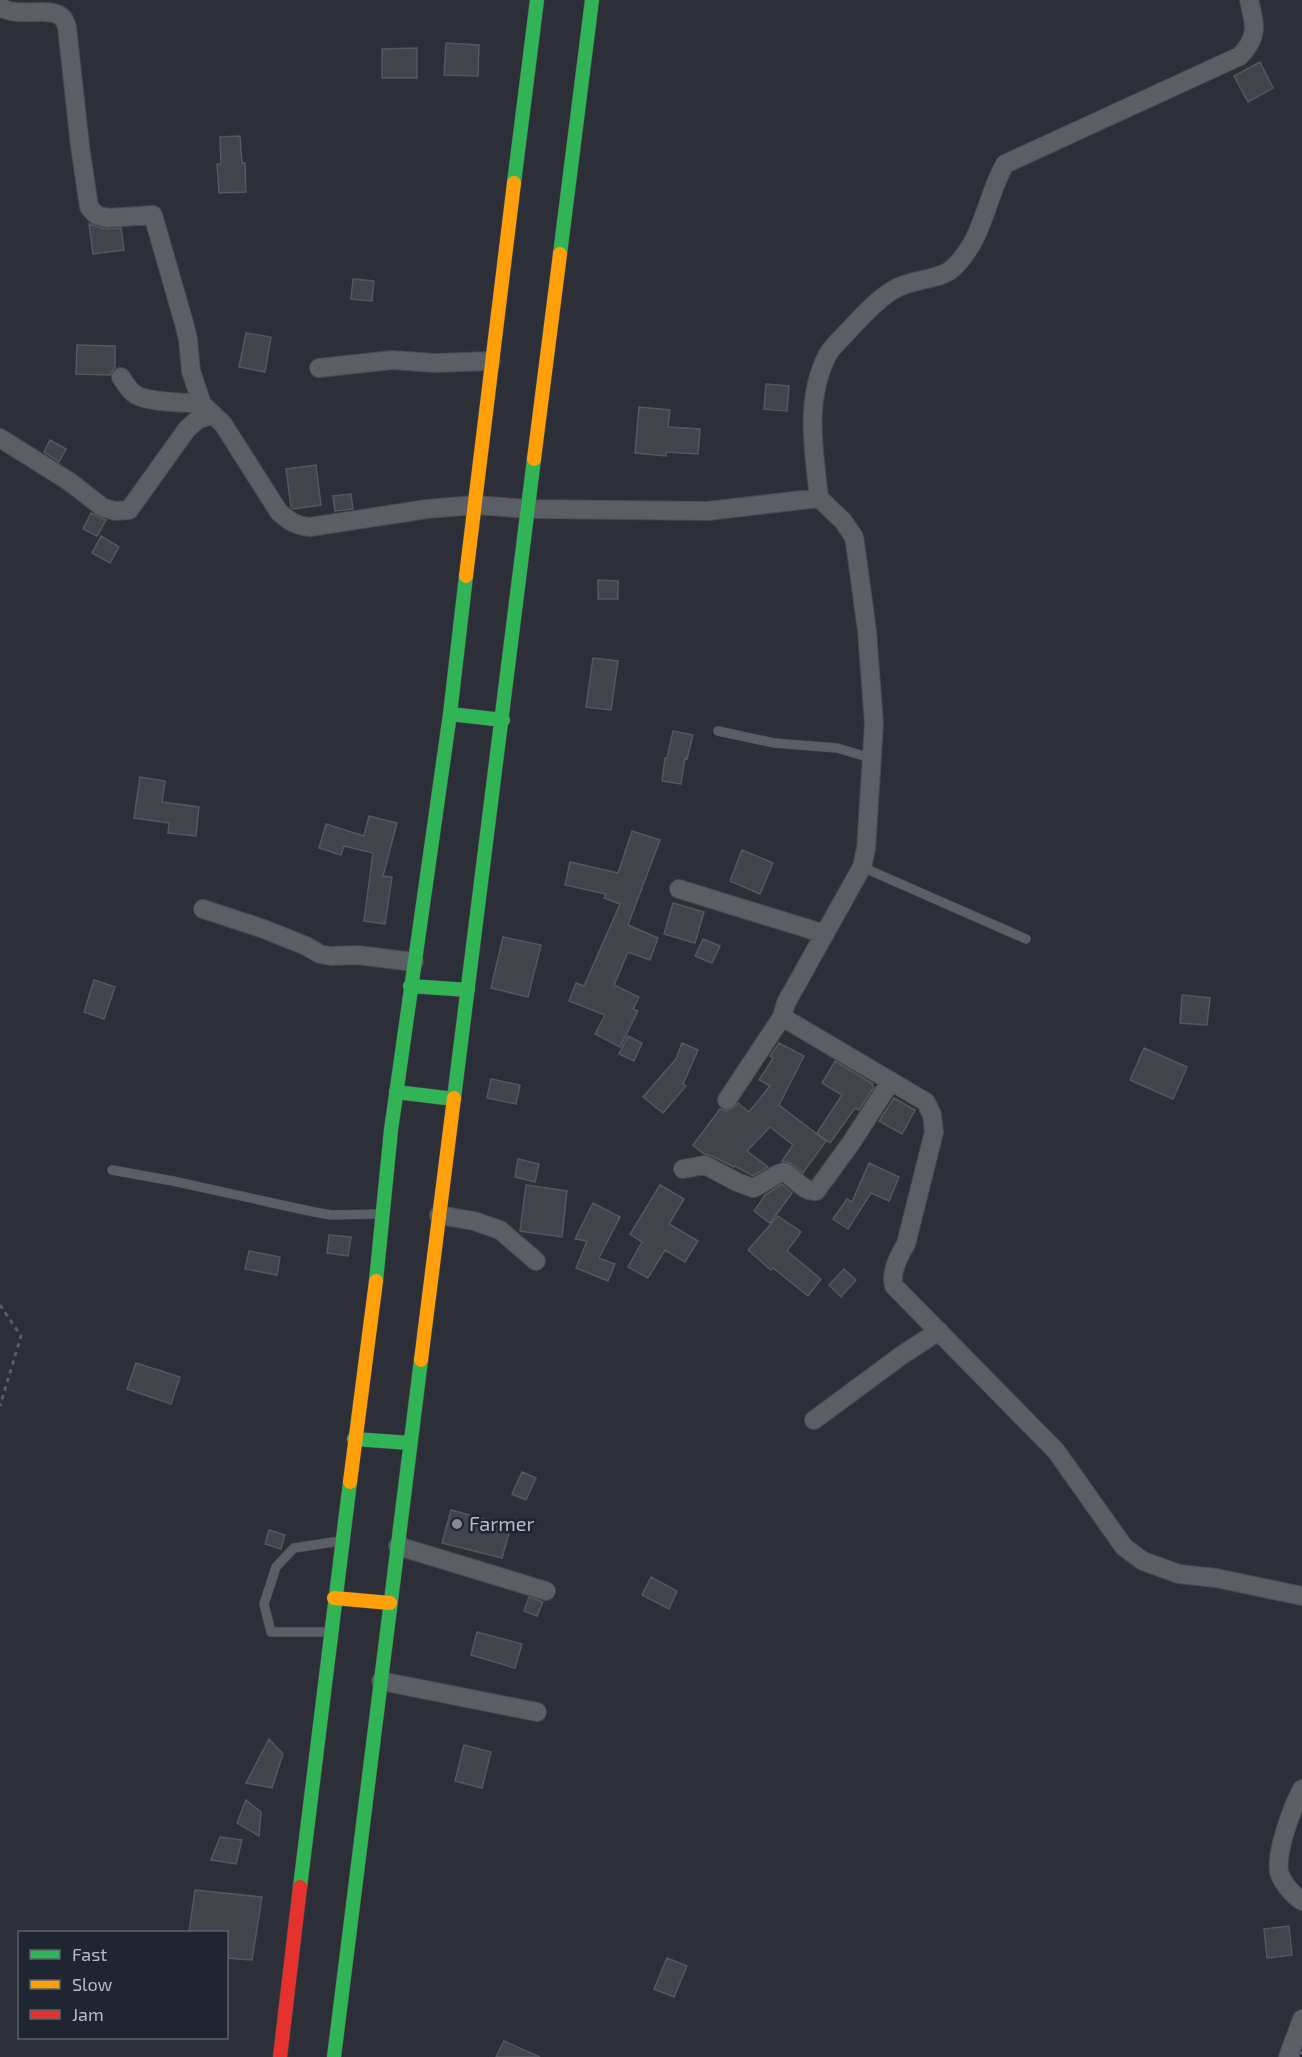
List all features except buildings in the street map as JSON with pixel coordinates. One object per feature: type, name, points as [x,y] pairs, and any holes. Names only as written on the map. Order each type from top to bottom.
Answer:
[{"type":"main road","points":[[280,2057],[341,1540],[376,1279],[396,1092],[450,714],[491,361],[537,0]]},
{"type":"main road","points":[[334,2057],[592,0]]},
{"type":"main road","points":[[450,714],[503,720]]},
{"type":"main road","points":[[410,986],[468,990]]},
{"type":"main road","points":[[396,1092],[454,1099]]},
{"type":"main road","points":[[354,1440],[410,1443]]},
{"type":"main road","points":[[334,1598],[390,1603]]},
{"type":"street","points":[[727,1100],[782,1017],[786,1003],[861,867],[866,849],[874,724],[867,631],[854,537],[843,521],[819,498],[812,428],[815,391],[828,353],[892,290],[913,281],[950,271],[969,252],[987,209],[995,181],[1005,164],[1240,56],[1250,45],[1254,34],[1249,0]]},
{"type":"street","points":[[0,7],[18,14],[54,13],[63,18],[67,27],[80,146],[90,207],[96,215],[108,218],[153,215],[188,339],[190,371],[208,409],[224,424],[279,512],[290,522],[300,527],[310,528],[427,509],[475,505],[529,509],[708,511],[819,498]]},
{"type":"street","points":[[319,368],[392,360],[435,363],[491,361]]},
{"type":"street","points":[[121,376],[136,395],[208,409]]},
{"type":"street","points":[[0,438],[70,482],[102,507],[115,511],[129,510],[187,429],[208,409]]},
{"type":"street","points":[[679,889],[825,934]]},
{"type":"street","points":[[203,909],[264,929],[320,954],[357,955],[414,962]]},
{"type":"street","points":[[782,1017],[926,1102],[932,1115],[934,1132],[906,1244],[897,1261],[892,1281],[894,1286],[1056,1451],[1119,1541],[1130,1553],[1143,1561],[1179,1574],[1216,1578],[1302,1596]]},
{"type":"street","points":[[683,1169],[705,1165],[753,1188],[784,1172],[801,1186],[816,1191],[851,1143],[891,1081]]},
{"type":"street","points":[[439,1215],[474,1221],[500,1230],[536,1261]]},
{"type":"street","points":[[814,1420],[902,1355],[939,1331]]},
{"type":"street","points":[[398,1546],[546,1591]]},
{"type":"street","points":[[381,1681],[537,1712]]},
{"type":"street","points":[[1302,1789],[1278,1859],[1280,1875],[1295,1897],[1302,1901]]},
{"type":"street","points":[[1288,2057],[1302,2019]]},
{"type":"lane","points":[[718,730],[774,743],[837,748],[871,758]]},
{"type":"lane","points":[[861,867],[1026,939]]},
{"type":"lane","points":[[112,1170],[331,1215],[382,1214]]},
{"type":"lane","points":[[330,1632],[272,1632],[264,1604],[276,1567],[294,1548],[341,1540]]},
{"type":"path","points":[[0,1305],[21,1336],[0,1406]]},
{"type":"traffic: fast","points":[[514,183],[537,0]]},
{"type":"traffic: fast","points":[[560,254],[592,0]]},
{"type":"traffic: fast","points":[[454,1098],[534,459]]},
{"type":"traffic: fast","points":[[376,1281],[391,1130],[450,714],[466,576]]},
{"type":"traffic: fast","points":[[450,714],[503,720]]},
{"type":"traffic: fast","points":[[410,986],[468,990]]},
{"type":"traffic: fast","points":[[396,1092],[454,1099]]},
{"type":"traffic: fast","points":[[334,2057],[421,1360]]},
{"type":"traffic: fast","points":[[354,1439],[410,1443]]},
{"type":"traffic: fast","points":[[300,1887],[350,1482]]},
{"type":"traffic: slow","points":[[466,576],[514,183]]},
{"type":"traffic: slow","points":[[534,459],[560,254]]},
{"type":"traffic: slow","points":[[421,1360],[454,1098]]},
{"type":"traffic: slow","points":[[350,1482],[376,1281]]},
{"type":"traffic: slow","points":[[334,1598],[390,1603]]},
{"type":"traffic: jam","points":[[280,2057],[300,1887]]},
{"type":"place","name":"Farmer","points":[[457,1524]]}]
